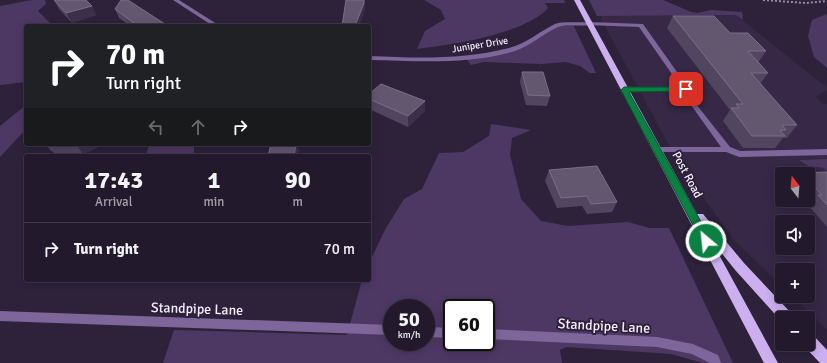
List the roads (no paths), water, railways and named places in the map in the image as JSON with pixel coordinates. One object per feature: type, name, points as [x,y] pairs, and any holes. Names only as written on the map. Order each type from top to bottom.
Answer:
[{"type":"main road","name":"Post Road","points":[[577,0],[771,363]]},
{"type":"main road","points":[[685,201],[740,267],[781,311]]},
{"type":"main road","points":[[815,347],[827,360]]},
{"type":"street","points":[[176,0],[214,24]]},
{"type":"street","name":"Juniper Drive","points":[[371,58],[458,59],[514,49],[558,25],[641,25],[686,89],[624,90]]},
{"type":"street","points":[[694,105],[727,149]]},
{"type":"street","points":[[658,150],[727,149],[739,154],[827,152]]},
{"type":"street","name":"Standpipe Lane","points":[[0,316],[383,330]]},
{"type":"street","name":"Standpipe Lane","points":[[495,334],[657,342],[693,349],[714,360],[716,363]]}]
